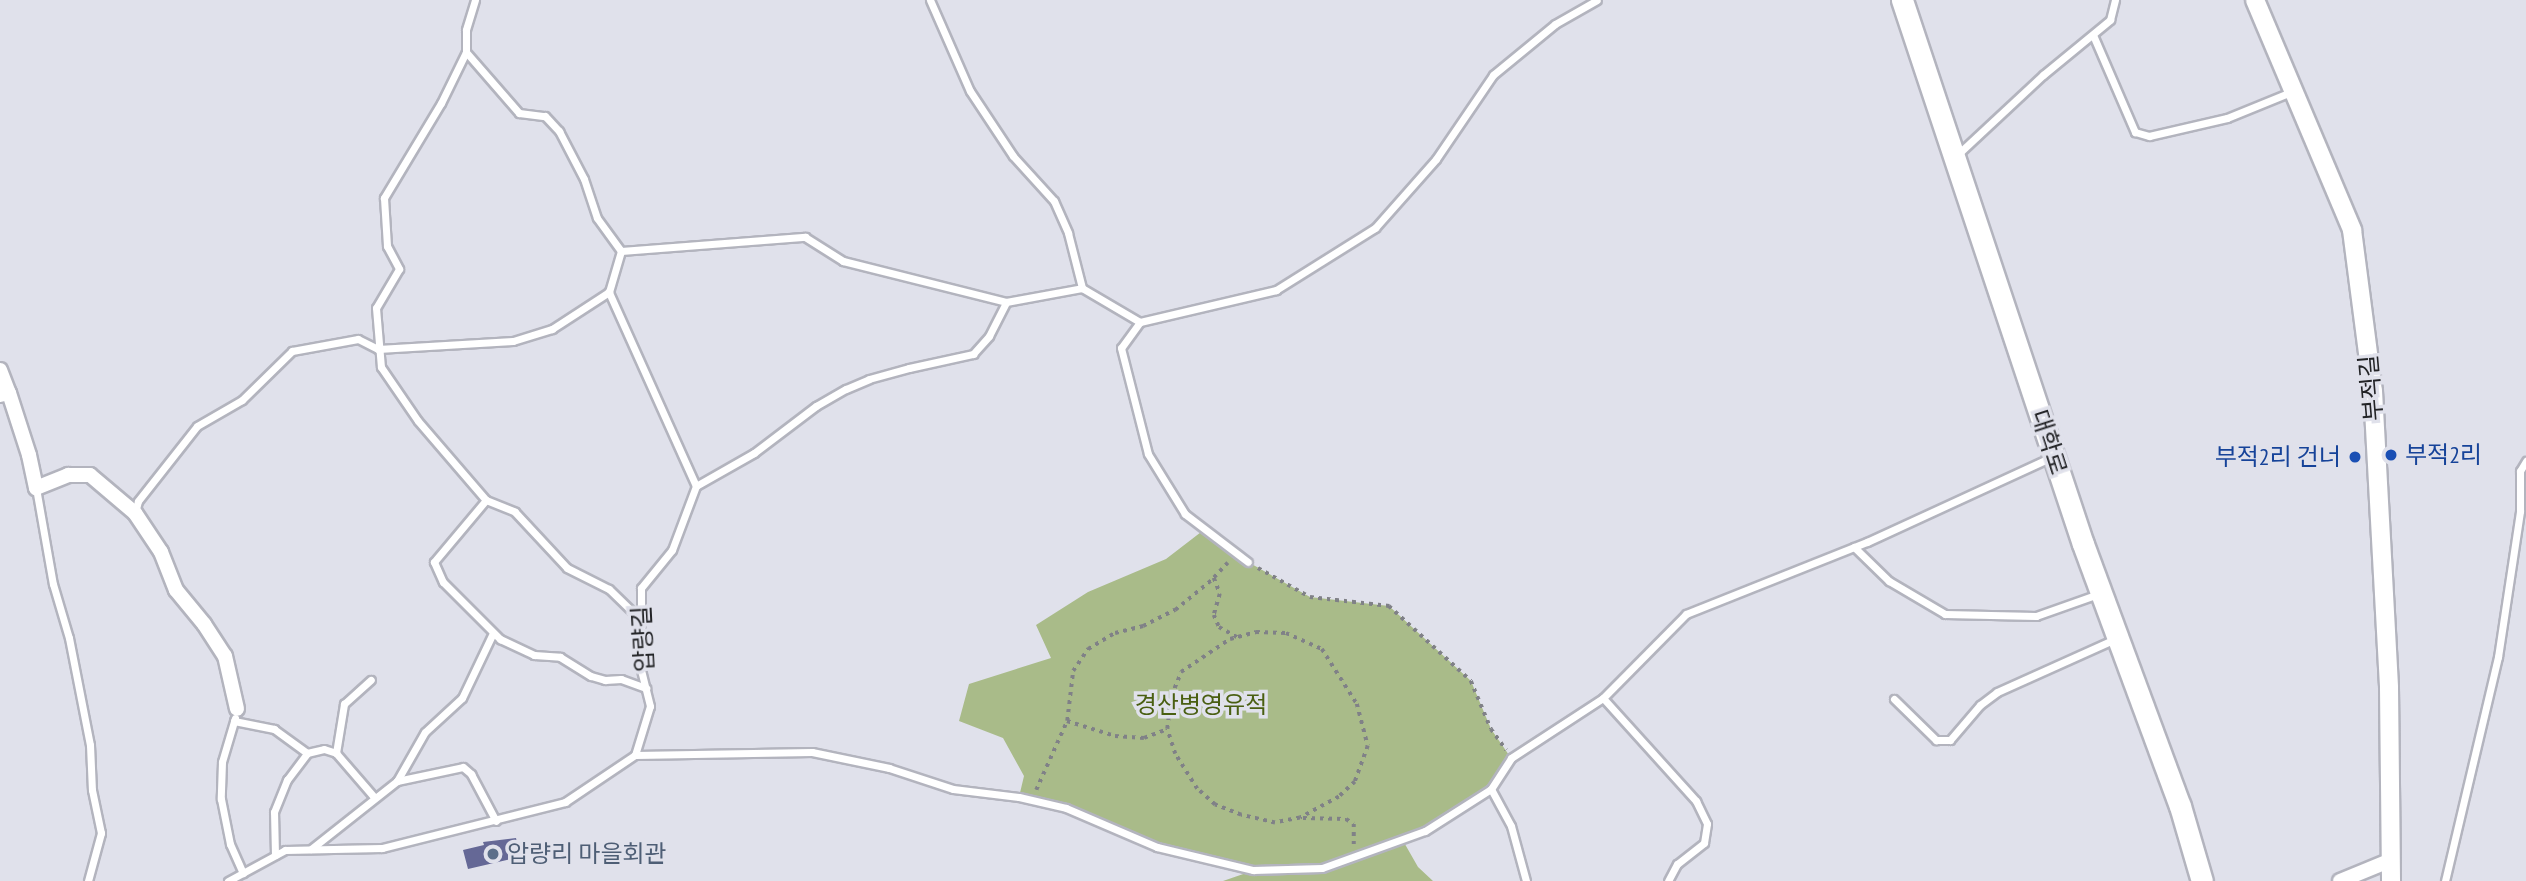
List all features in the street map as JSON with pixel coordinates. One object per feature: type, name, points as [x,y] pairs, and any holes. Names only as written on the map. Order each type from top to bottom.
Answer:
[{"type":"main road","name":"대학로","points":[[1902,0],[2054,456],[2180,806],[2202,881]]},
{"type":"street","name":"부적길","points":[[2255,0],[2352,230],[2373,391],[2389,688],[2391,881]]},
{"type":"street","points":[[0,370],[5,394],[36,488],[68,475],[90,475],[135,513],[161,552],[176,590],[204,624],[225,656],[235,715]]},
{"type":"street","points":[[2340,881],[2389,861]]},
{"type":"lane","points":[[475,0],[466,30],[466,52],[442,103],[384,198],[387,246],[398,269],[376,308],[381,367],[418,421],[485,500],[515,512],[567,568],[609,589],[640,619]]},
{"type":"lane","points":[[930,0],[970,91],[1013,156],[1054,201],[1068,233],[1082,288]]},
{"type":"lane","points":[[1248,562],[1185,514],[1148,454],[1121,348],[1140,322],[1276,290],[1376,228],[1436,159],[1493,75],[1555,24],[1597,0]]},
{"type":"lane","points":[[1955,157],[2043,75],[2110,20],[2115,0]]},
{"type":"lane","points":[[2093,35],[2135,132],[2149,136],[2227,118],[2293,91]]},
{"type":"lane","points":[[466,52],[519,113],[545,116],[559,131],[584,179],[597,218],[621,251]]},
{"type":"lane","points":[[621,251],[805,237],[843,261],[1006,302],[1082,288],[1140,322]]},
{"type":"lane","points":[[621,251],[609,292],[696,486],[754,453],[817,406],[846,389],[909,368],[974,354],[989,336],[1006,302]]},
{"type":"lane","points":[[135,513],[138,501],[197,426],[242,400],[292,351],[358,339],[378,349],[513,341],[552,329],[609,292]]},
{"type":"lane","points":[[228,881],[285,850],[382,848],[565,802],[635,755],[812,752],[889,768],[953,789],[1030,799],[1066,808],[1157,847],[1253,870],[1322,868],[1424,831],[1491,789],[1511,758],[1603,698],[1686,614],[1854,547],[2054,456]]},
{"type":"lane","points":[[2445,881],[2498,657],[2520,510],[2520,471],[2526,461]]},
{"type":"lane","name":"압량길","points":[[635,755],[650,706],[641,669],[641,588],[672,550],[696,486]]},
{"type":"lane","points":[[36,488],[53,584],[69,638],[90,745],[92,790],[101,833],[88,881]]},
{"type":"lane","points":[[485,500],[434,562],[443,582],[493,633],[534,655],[560,657],[592,676],[606,680],[621,679],[646,688]]},
{"type":"lane","points":[[1854,547],[1889,581],[1945,614],[2036,616],[2102,593]]},
{"type":"lane","points":[[397,781],[425,732],[462,698],[493,633]]},
{"type":"lane","points":[[1894,699],[1936,740],[1950,740],[1980,705],[1997,692],[2119,637]]},
{"type":"lane","points":[[336,753],[344,704],[371,680]]},
{"type":"lane","points":[[1603,698],[1696,801],[1707,824],[1704,843],[1677,864],[1668,881]]},
{"type":"lane","points":[[243,873],[230,844],[221,799],[222,762],[235,715],[274,729],[307,753]]},
{"type":"lane","points":[[275,855],[274,812],[287,780],[307,753],[324,750],[336,753],[374,797]]},
{"type":"lane","points":[[311,849],[397,781],[463,766],[471,774],[496,821]]},
{"type":"lane","points":[[1491,789],[1510,826],[1527,881]]},
{"type":"path","points":[[1030,799],[1043,779],[1067,720],[1073,671],[1088,649],[1115,633],[1143,626],[1175,611],[1214,578],[1237,554]]},
{"type":"path","points":[[1248,562],[1310,597],[1349,599],[1389,606],[1471,681],[1491,729],[1511,758]]},
{"type":"path","points":[[1214,578],[1220,594],[1214,615],[1219,627],[1237,637]]},
{"type":"path","points":[[1300,818],[1339,797],[1355,782],[1368,746],[1357,704],[1328,657],[1305,639],[1286,633],[1266,632],[1237,637],[1209,651],[1181,672],[1171,696],[1167,729],[1183,765],[1198,789],[1215,805],[1241,815],[1275,823],[1300,818],[1346,819],[1354,824],[1355,856]]},
{"type":"path","points":[[1067,720],[1115,736],[1144,738],[1167,729]]},
{"type":"green space","name":"경산병영유적","points":[[1205,529],[1248,562],[1310,597],[1389,606],[1471,681],[1491,729],[1511,758],[1495,782],[1425,831],[1402,839],[1418,867],[1433,881],[1223,881],[1252,871],[1157,847],[1066,808],[1019,797],[1024,776],[1003,738],[959,721],[969,684],[1051,658],[1036,625],[1088,592],[1166,559]]},
{"type":"building","points":[[516,838],[520,857],[468,869],[463,850],[484,845],[483,842]]},
{"type":"place","name":"부적2리","points":[[2391,455]]},
{"type":"place","name":"부적2리 건너","points":[[2355,457]]},
{"type":"place","name":"압량리 마을회관","points":[[493,854]]}]
